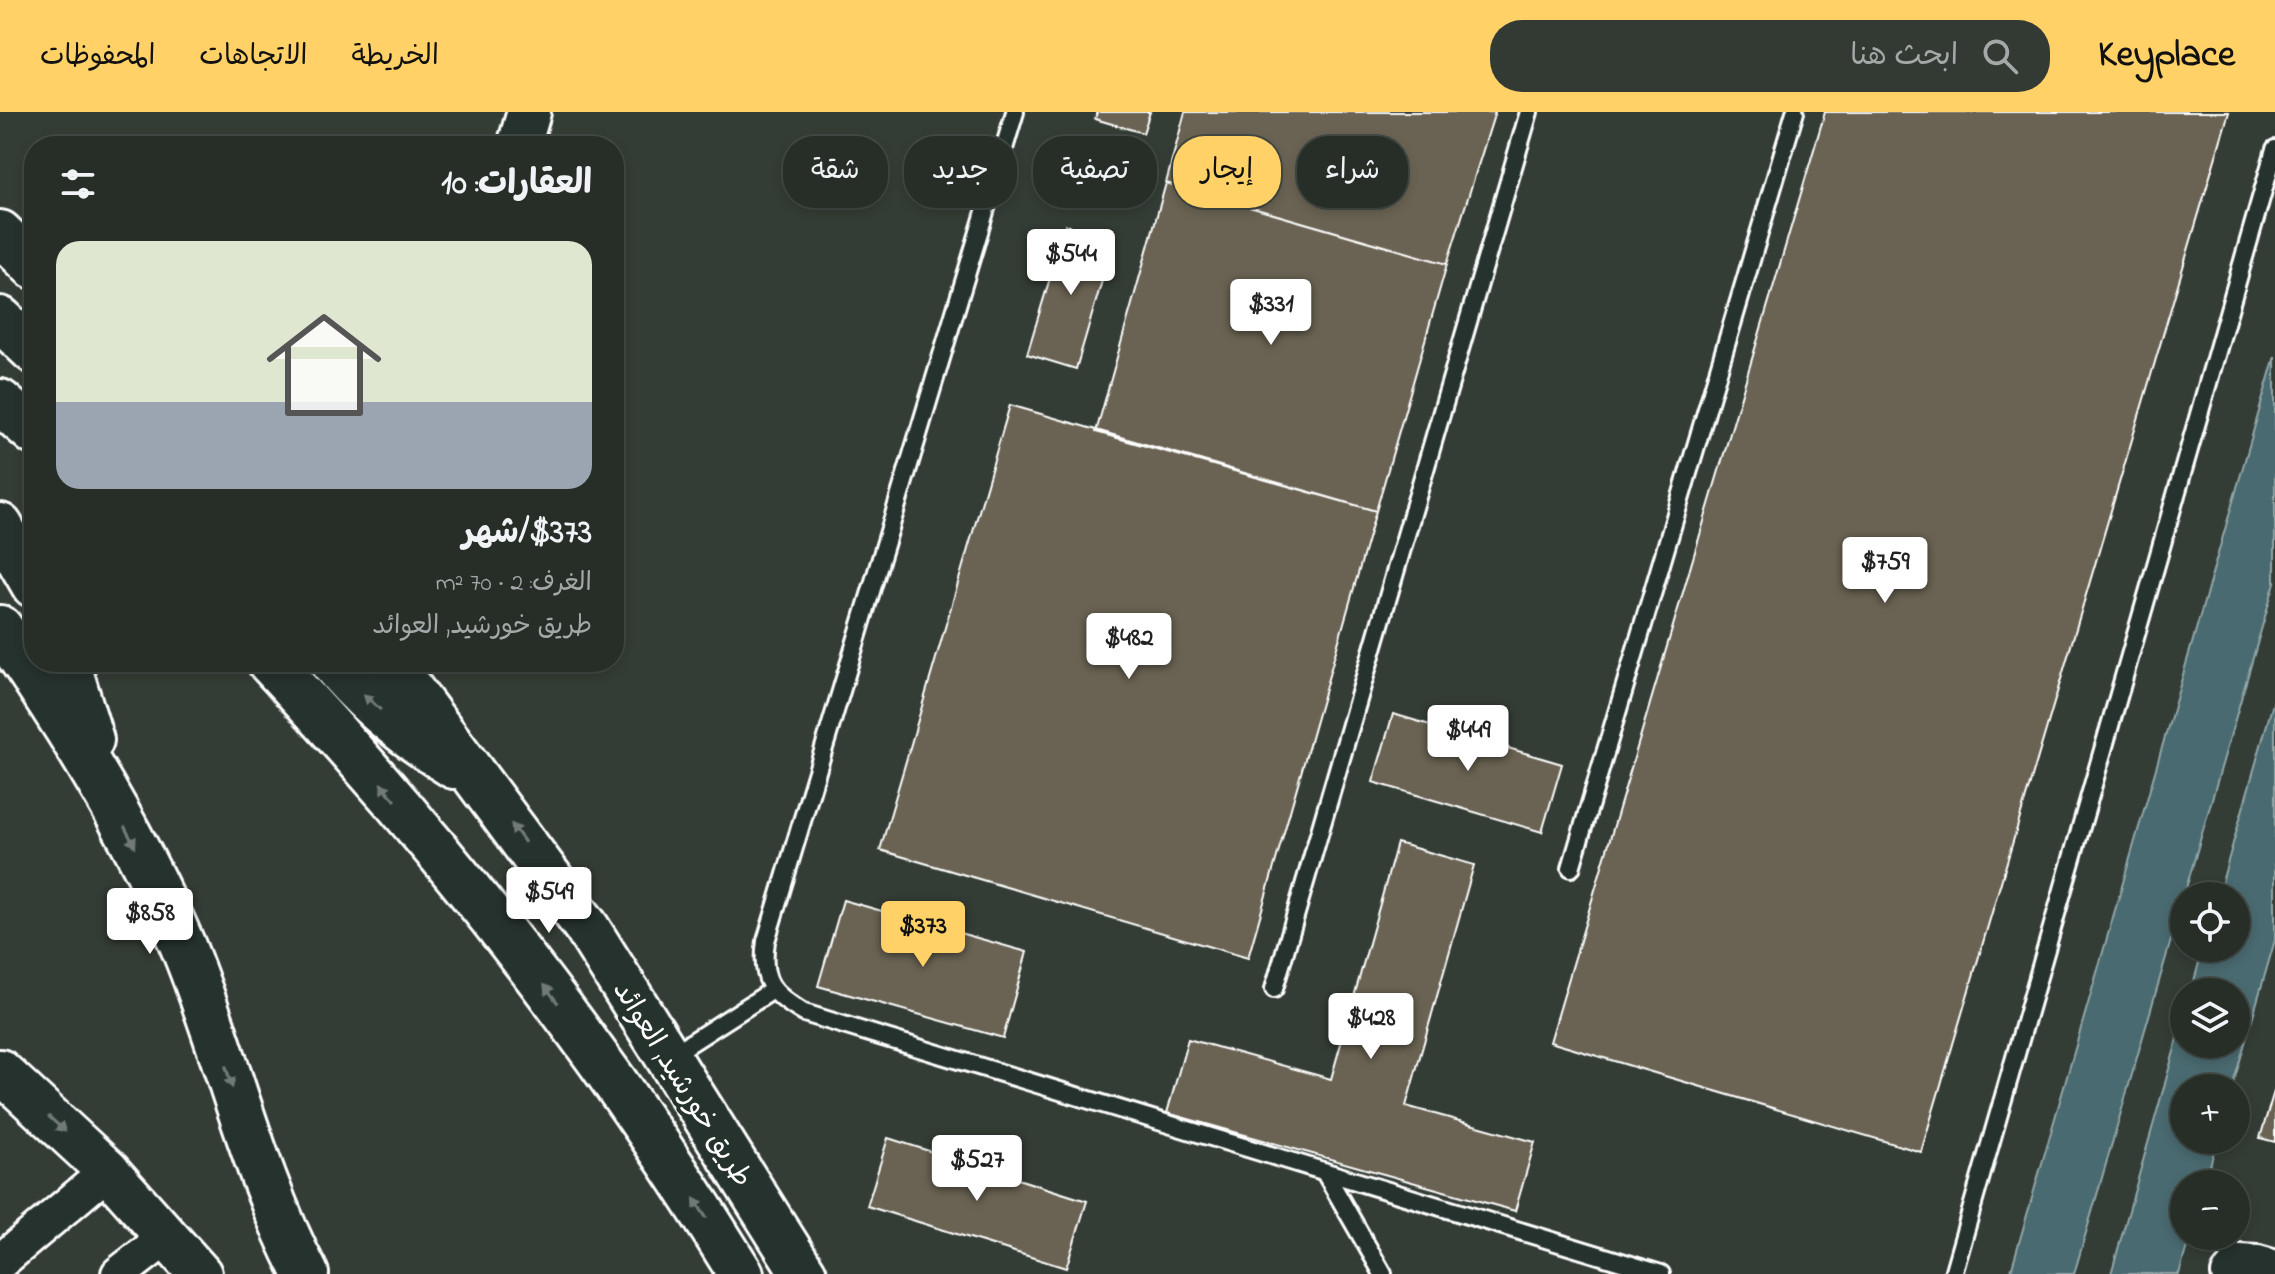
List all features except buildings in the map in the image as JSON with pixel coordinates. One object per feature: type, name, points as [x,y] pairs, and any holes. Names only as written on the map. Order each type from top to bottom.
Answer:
[{"type":"main road","points":[[0,233],[24,256]]},
{"type":"main road","points":[[0,319],[24,342]]},
{"type":"main road","points":[[0,402],[24,423]]},
{"type":"main road","points":[[0,526],[24,568]]},
{"type":"main road","points":[[0,628],[24,663]]},
{"type":"main road","points":[[30,672],[99,779],[181,943],[215,1028],[239,1109],[268,1188],[306,1274]]},
{"type":"main road","points":[[70,672],[88,729],[99,779]]},
{"type":"main road","points":[[279,672],[410,817],[495,921],[637,1112],[741,1274]]},
{"type":"main road","points":[[342,672],[406,732],[480,782]]},
{"type":"main road","name":"طريق خورشيد, العوائد","points":[[403,672],[587,928],[804,1274]]},
{"type":"street","points":[[522,136],[529,112]]},
{"type":"street","points":[[0,1072],[108,1171],[187,1263]]},
{"type":"street","points":[[0,1262],[108,1171]]},
{"type":"street","points":[[2229,1274],[2239,1262],[2275,1268]]},
{"type":"street","points":[[119,1274],[187,1263]]},
{"type":"lane","points":[[1015,112],[766,941],[763,957],[767,980],[778,997],[804,1013],[1661,1274]]},
{"type":"lane","points":[[1274,989],[1529,112]]},
{"type":"lane","points":[[1571,868],[1795,112]]},
{"type":"lane","points":[[1953,1274],[2275,149]]},
{"type":"lane","points":[[668,1058],[773,990]]},
{"type":"lane","points":[[1324,1171],[1383,1274]]},
{"type":"water","points":[[2275,356],[2275,582],[2188,882],[2170,882],[2170,943],[2074,1274],[2010,1274]]},
{"type":"water","points":[[2275,696],[2275,940],[2250,1026],[2250,978],[2195,978],[2199,962],[2250,962],[2250,882],[2222,882]]},
{"type":"water","points":[[2172,1058],[2241,1058],[2236,1074],[2170,1074],[2170,1154],[2213,1154],[2209,1170],[2170,1170],[2170,1250],[2186,1250],[2179,1274],[2111,1274]]}]
